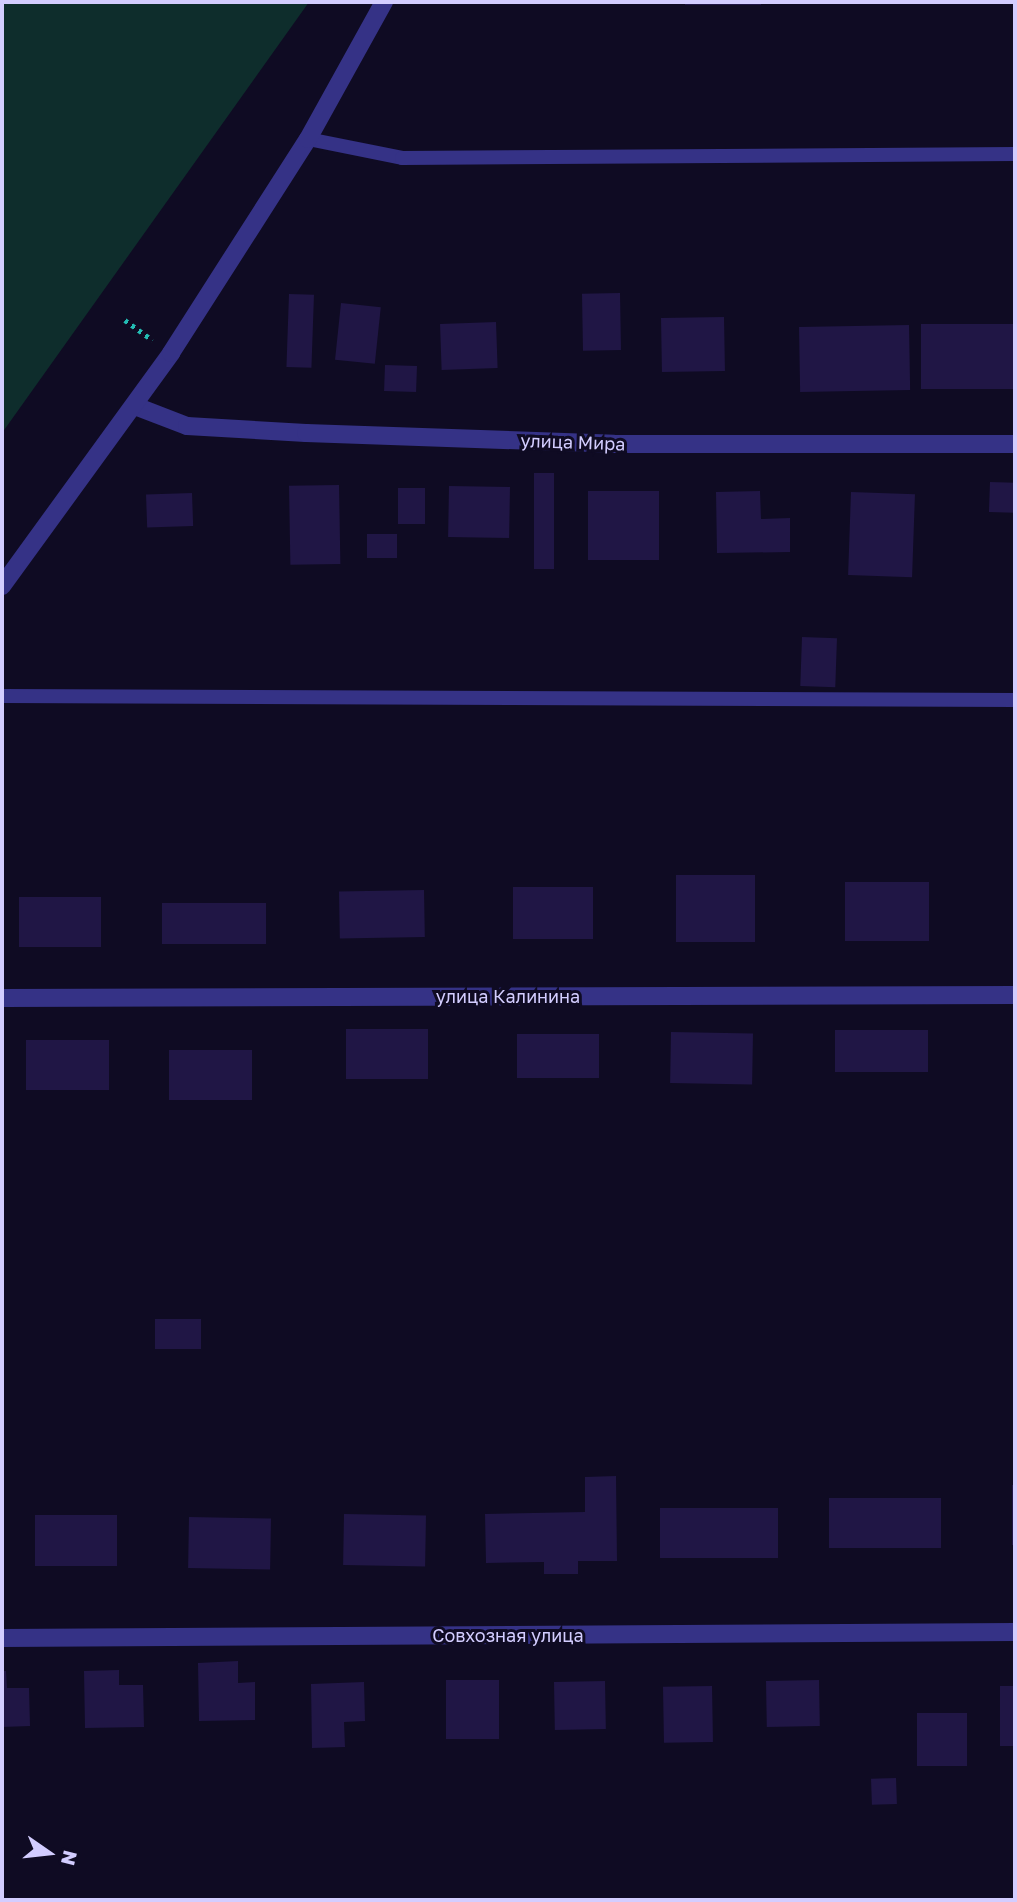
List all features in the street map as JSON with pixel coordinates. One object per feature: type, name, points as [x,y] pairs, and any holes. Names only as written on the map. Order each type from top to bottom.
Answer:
[{"type":"street","points":[[2,586],[171,353],[308,139],[384,2]]},
{"type":"street","name":"улица Мира","points":[[135,406],[187,426],[306,433],[614,444],[1015,444]]},
{"type":"street","name":"улица Калинина","points":[[2,998],[1015,995]]},
{"type":"street","name":"Совхозная улица","points":[[2,1638],[1015,1632]]},
{"type":"lane","points":[[308,139],[402,158],[1015,154]]},
{"type":"lane","points":[[2,696],[1015,700]]},
{"type":"path","points":[[125,320],[171,353]]},
{"type":"green space","points":[[2,2],[309,2],[2,433]]},
{"type":"building","points":[[685,2],[761,2],[761,5],[685,5]]},
{"type":"building","points":[[620,293],[621,350],[583,351],[582,294]]},
{"type":"building","points":[[289,294],[314,295],[311,368],[286,367]]},
{"type":"building","points":[[341,303],[381,307],[375,364],[335,360]]},
{"type":"building","points":[[724,317],[725,371],[662,372],[661,318]]},
{"type":"building","points":[[496,322],[498,368],[442,370],[440,324]]},
{"type":"building","points":[[921,324],[1015,324],[1015,389],[921,389]]},
{"type":"building","points":[[909,325],[910,390],[800,392],[799,327]]},
{"type":"building","points":[[385,365],[417,366],[416,392],[384,391]]},
{"type":"building","points":[[534,473],[554,473],[554,569],[534,569]]},
{"type":"building","points":[[990,482],[1015,483],[1014,513],[989,512]]},
{"type":"building","points":[[339,485],[340,564],[290,565],[289,486]]},
{"type":"building","points":[[449,486],[510,487],[509,538],[448,537]]},
{"type":"building","points":[[398,488],[425,488],[425,524],[398,524]]},
{"type":"building","points":[[588,491],[659,491],[659,560],[588,560]]},
{"type":"building","points":[[760,491],[761,519],[790,518],[790,552],[717,553],[716,492]]},
{"type":"building","points":[[851,492],[915,494],[912,577],[848,575]]},
{"type":"building","points":[[192,493],[193,526],[147,528],[146,495]]},
{"type":"building","points":[[367,534],[397,534],[397,558],[367,558]]},
{"type":"building","points":[[802,637],[837,638],[835,687],[800,686]]},
{"type":"building","points":[[676,875],[755,875],[755,942],[676,942]]},
{"type":"building","points":[[845,882],[929,882],[929,941],[845,941]]},
{"type":"building","points":[[513,887],[593,887],[593,939],[513,939]]},
{"type":"building","points":[[424,890],[425,937],[340,938],[339,891]]},
{"type":"building","points":[[19,897],[101,897],[101,947],[19,947]]},
{"type":"building","points":[[162,903],[266,903],[266,944],[162,944]]},
{"type":"building","points":[[346,1029],[428,1029],[428,1079],[346,1079]]},
{"type":"building","points":[[835,1030],[928,1030],[928,1072],[835,1072]]},
{"type":"building","points":[[671,1032],[753,1033],[752,1084],[670,1083]]},
{"type":"building","points":[[517,1034],[599,1034],[599,1078],[517,1078]]},
{"type":"building","points":[[26,1040],[109,1040],[109,1090],[26,1090]]},
{"type":"building","points":[[169,1050],[252,1050],[252,1100],[169,1100]]},
{"type":"building","points":[[155,1319],[201,1319],[201,1349],[155,1349]]},
{"type":"building","points":[[616,1476],[617,1561],[578,1561],[578,1574],[544,1574],[544,1562],[486,1563],[485,1514],[585,1512],[585,1477]]},
{"type":"building","points":[[1012,1485],[1015,1485],[1015,1545],[1012,1545]]},
{"type":"building","points":[[829,1498],[941,1498],[941,1548],[829,1548]]},
{"type":"building","points":[[660,1508],[778,1508],[778,1558],[660,1558]]},
{"type":"building","points":[[344,1514],[426,1515],[425,1566],[343,1565]]},
{"type":"building","points":[[35,1515],[117,1515],[117,1566],[35,1566]]},
{"type":"building","points":[[189,1517],[271,1518],[270,1569],[188,1568]]},
{"type":"building","points":[[238,1661],[238,1683],[255,1682],[255,1720],[199,1721],[198,1663]]},
{"type":"building","points":[[119,1670],[119,1685],[143,1685],[144,1727],[85,1728],[84,1671]]},
{"type":"building","points":[[2,1671],[6,1671],[7,1688],[29,1688],[30,1726],[2,1727]]},
{"type":"building","points":[[446,1680],[499,1680],[499,1739],[446,1739]]},
{"type":"building","points":[[819,1680],[820,1726],[767,1727],[766,1681]]},
{"type":"building","points":[[605,1681],[606,1729],[555,1730],[554,1682]]},
{"type":"building","points":[[364,1682],[365,1721],[344,1722],[345,1747],[312,1748],[311,1684]]},
{"type":"building","points":[[712,1686],[713,1742],[664,1743],[663,1687]]},
{"type":"building","points":[[1000,1686],[1015,1686],[1015,1746],[1000,1746]]},
{"type":"building","points":[[917,1713],[967,1713],[967,1766],[917,1766]]},
{"type":"building","points":[[896,1778],[897,1804],[872,1805],[871,1779]]}]
